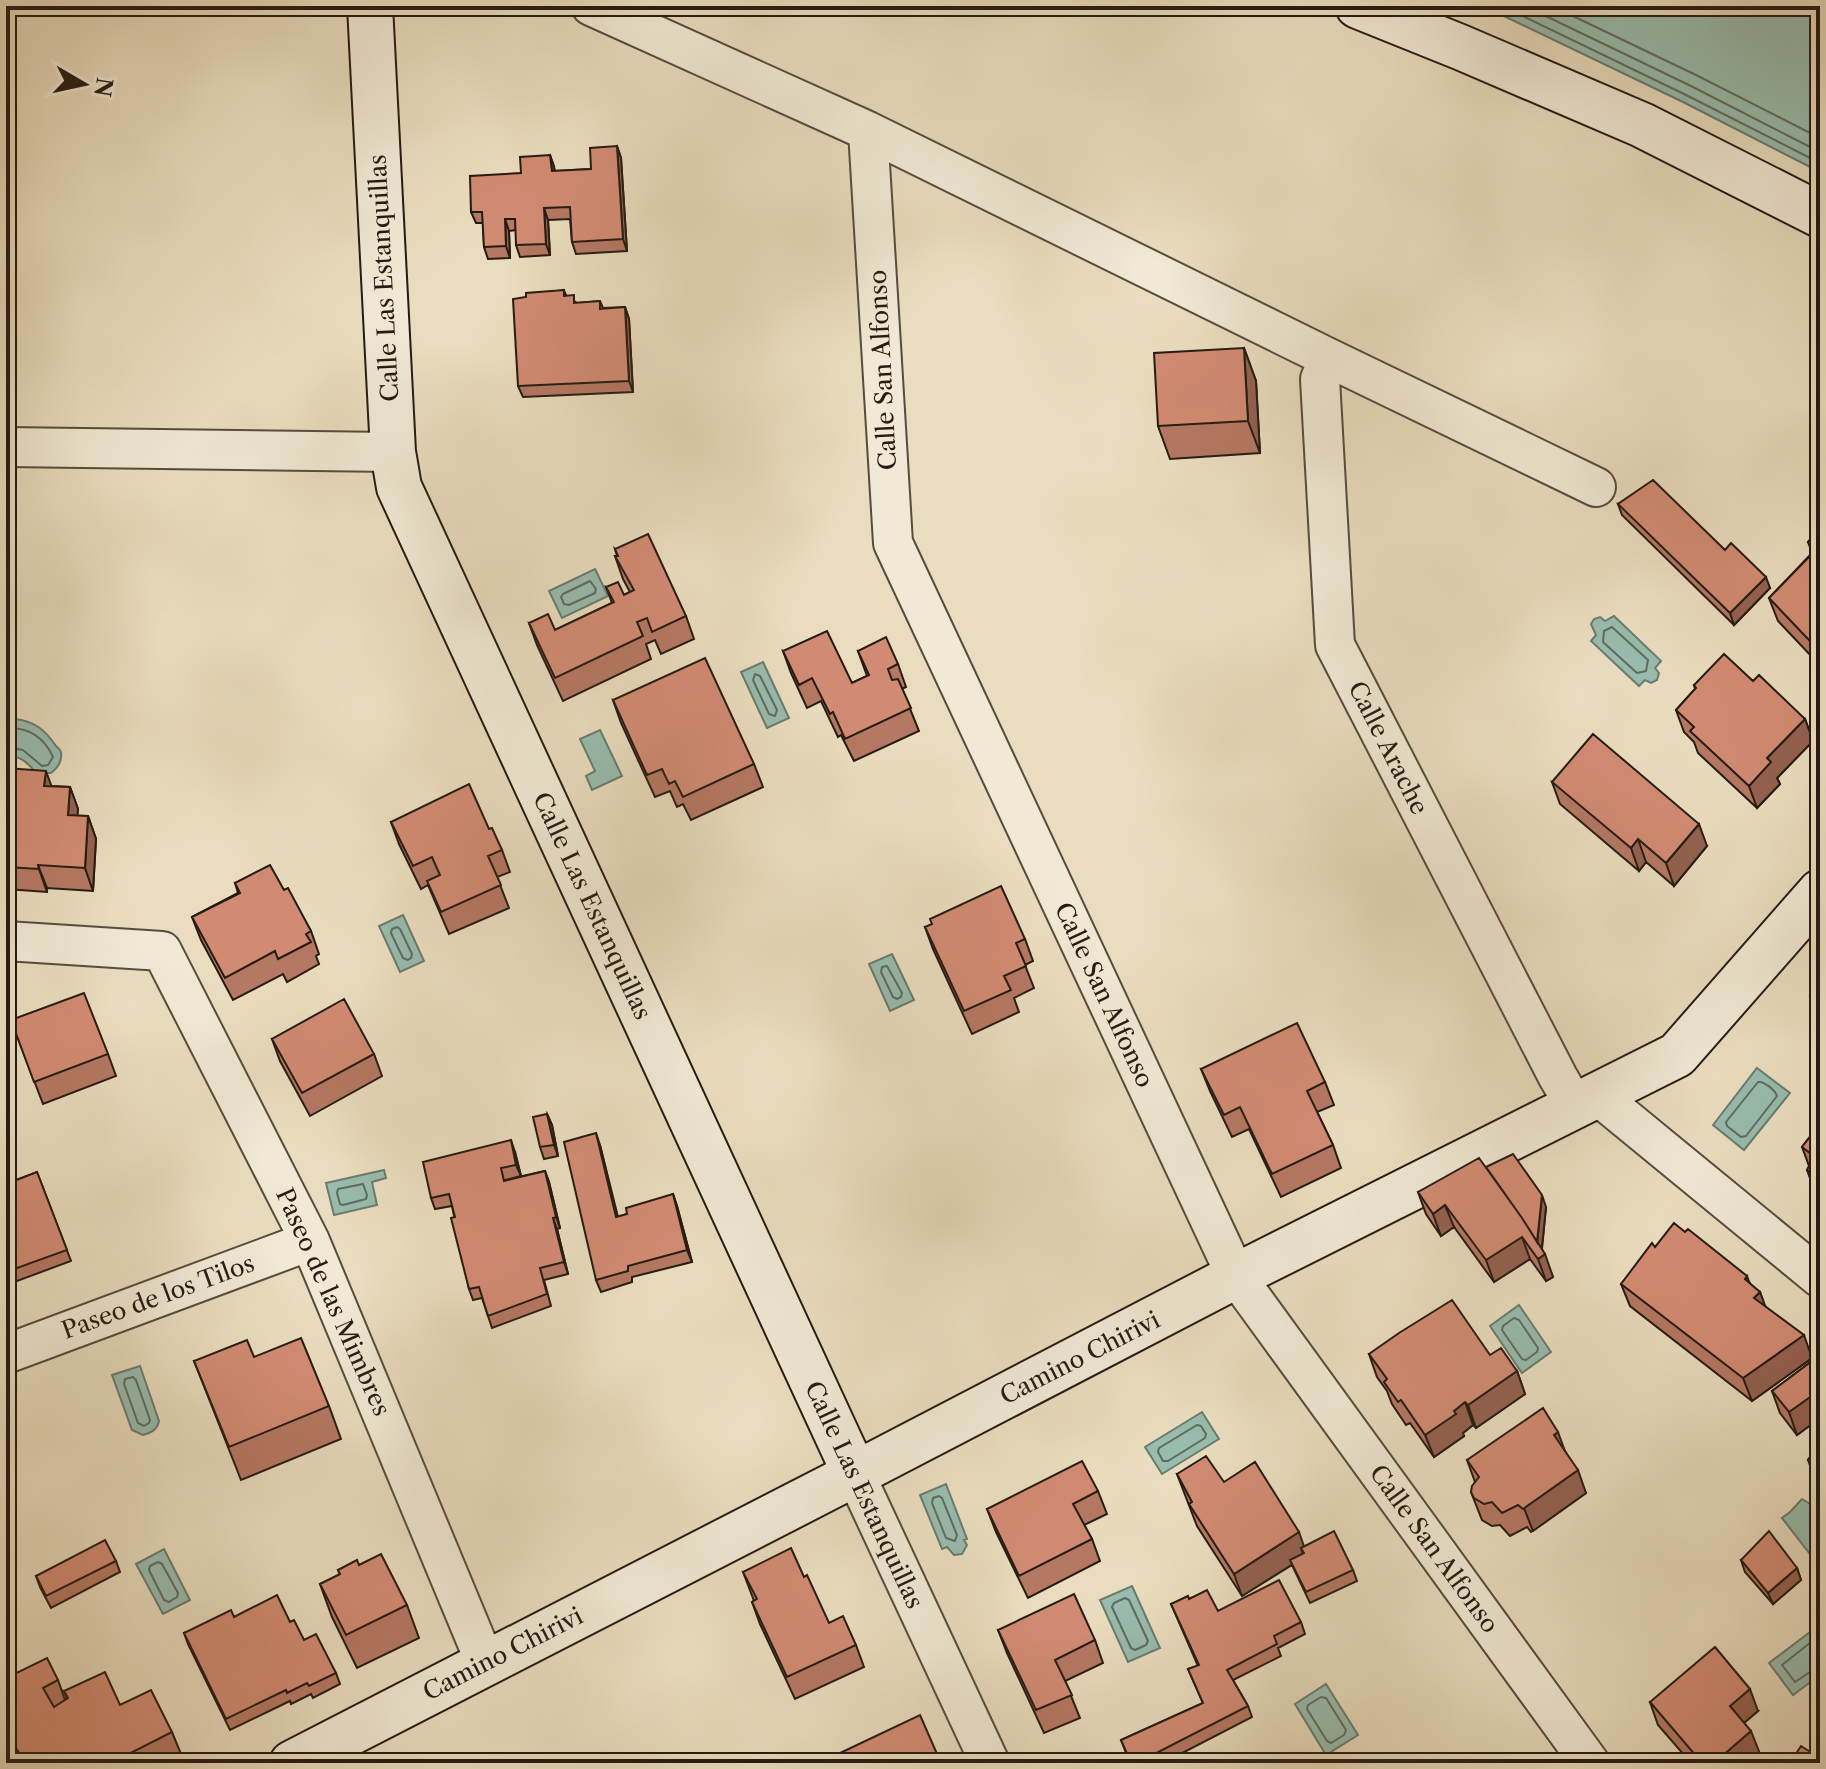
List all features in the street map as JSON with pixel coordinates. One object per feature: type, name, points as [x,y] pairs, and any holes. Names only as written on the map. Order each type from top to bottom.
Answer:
[{"type":"street","name":"Calle Las Estanquillas","points":[[370,6],[393,452],[399,487],[990,1763]]},
{"type":"street","points":[[591,6],[868,131],[1596,487]]},
{"type":"street","points":[[1358,6],[1642,125],[1820,215]]},
{"type":"street","name":"Calle San Alfonso","points":[[868,131],[893,543],[1236,1276],[1590,1763]]},
{"type":"street","name":"Calle Arache","points":[[1329,358],[1320,379],[1335,645],[1558,1077],[1820,1278]]},
{"type":"street","points":[[6,447],[393,452]]},
{"type":"street","name":"Camino Chirivi","points":[[292,1763],[1236,1276],[1677,1055],[1820,892]]},
{"type":"street","name":"Paseo de las Mimbres","points":[[6,941],[162,951],[310,1241],[485,1662]]},
{"type":"street","name":"Paseo de los Tilos","points":[[6,1354],[310,1241]]},
{"type":"water","points":[[1483,6],[1793,6],[1820,20],[1820,172],[1683,102]]},
{"type":"water","points":[[595,569],[608,596],[562,618],[549,591]]},
{"type":"water","points":[[1614,616],[1661,661],[1655,668],[1659,673],[1657,680],[1651,683],[1645,680],[1639,686],[1591,641],[1596,635],[1591,624],[1594,619],[1600,617],[1605,621]]},
{"type":"water","points":[[763,662],[789,718],[767,728],[741,672]]},
{"type":"water","points":[[14,719],[39,727],[60,751],[60,762],[51,773],[36,773],[23,760],[6,754],[6,721]]},
{"type":"water","points":[[600,730],[622,776],[592,790],[586,776],[595,771],[580,739]]},
{"type":"water","points":[[403,915],[424,961],[400,972],[379,926]]},
{"type":"water","points":[[892,954],[914,1000],[890,1011],[869,964]]},
{"type":"water","points":[[1757,1068],[1790,1093],[1744,1150],[1713,1125]]},
{"type":"water","points":[[384,1170],[386,1178],[372,1182],[377,1205],[334,1215],[326,1183]]},
{"type":"water","points":[[1519,1305],[1551,1352],[1522,1373],[1490,1326]]},
{"type":"water","points":[[140,1366],[159,1421],[153,1431],[143,1435],[132,1430],[112,1375]]},
{"type":"water","points":[[1202,1412],[1219,1439],[1162,1474],[1145,1447]]},
{"type":"water","points":[[946,1484],[967,1539],[964,1540],[967,1545],[962,1554],[954,1555],[947,1547],[942,1549],[920,1495]]},
{"type":"water","points":[[1802,1499],[1820,1510],[1820,1567],[1782,1518]]},
{"type":"water","points":[[164,1549],[190,1600],[163,1614],[136,1564]]},
{"type":"water","points":[[1132,1586],[1160,1648],[1128,1662],[1100,1600]]},
{"type":"water","points":[[1818,1626],[1820,1675],[1793,1695],[1769,1663]]},
{"type":"water","points":[[1326,1684],[1358,1735],[1326,1755],[1295,1704]]},
{"type":"building","points":[[617,146],[623,239],[572,242],[570,207],[544,208],[546,244],[516,245],[515,219],[505,219],[506,246],[484,247],[482,212],[471,212],[470,176],[521,173],[520,157],[550,155],[552,171],[591,169],[590,148]]},
{"type":"building","points":[[564,290],[564,296],[574,295],[574,303],[600,301],[600,309],[625,307],[629,381],[518,386],[513,299],[526,297],[526,293]]},
{"type":"building","points":[[1244,348],[1248,421],[1158,426],[1154,353]]},
{"type":"building","points":[[1653,480],[1725,550],[1731,543],[1766,577],[1730,613],[1618,504]]},
{"type":"building","points":[[1820,528],[1820,652],[1816,653],[1811,649],[1810,641],[1769,598],[1815,551],[1808,542]]},
{"type":"building","points":[[648,534],[686,616],[652,632],[647,618],[637,622],[643,636],[555,678],[529,623],[548,614],[555,630],[614,602],[606,587],[618,582],[624,595],[634,590],[615,556],[618,556],[615,549]]},
{"type":"building","points":[[827,631],[852,683],[869,675],[858,651],[886,637],[898,664],[888,669],[892,680],[898,679],[911,708],[845,739],[812,678],[799,685],[783,651]]},
{"type":"building","points":[[1724,654],[1753,681],[1759,675],[1805,719],[1767,758],[1771,762],[1749,786],[1690,731],[1694,727],[1676,710],[1696,688],[1694,685]]},
{"type":"building","points":[[705,658],[754,764],[683,797],[675,781],[669,784],[662,769],[647,775],[613,700]]},
{"type":"building","points":[[1593,734],[1699,824],[1666,863],[1638,839],[1631,848],[1552,782]]},
{"type":"building","points":[[6,768],[46,771],[44,786],[70,787],[68,815],[88,816],[85,868],[38,865],[39,869],[6,867]]},
{"type":"building","points":[[469,784],[502,850],[488,856],[501,885],[441,912],[427,881],[440,875],[432,857],[413,866],[391,822]]},
{"type":"building","points":[[270,865],[284,890],[288,888],[311,931],[306,934],[311,942],[278,959],[275,951],[225,978],[192,917],[240,893],[235,883]]},
{"type":"building","points":[[1001,886],[1025,939],[1016,943],[1026,966],[1004,976],[1011,990],[964,1011],[925,927],[932,924],[930,919]]},
{"type":"building","points":[[1820,983],[1820,1003],[1810,996]]},
{"type":"building","points":[[84,993],[108,1054],[34,1082],[11,1020]]},
{"type":"building","points":[[344,999],[374,1054],[302,1093],[272,1039]]},
{"type":"building","points":[[1297,1023],[1325,1082],[1307,1091],[1333,1145],[1272,1174],[1240,1107],[1224,1115],[1201,1069]]},
{"type":"building","points":[[547,1114],[554,1145],[540,1147],[533,1117]]},
{"type":"building","points":[[1820,1124],[1820,1180],[1807,1170],[1815,1157],[1802,1147]]},
{"type":"building","points":[[596,1133],[616,1217],[627,1214],[626,1208],[673,1194],[687,1250],[628,1266],[628,1271],[596,1280],[564,1142]]},
{"type":"building","points":[[511,1140],[516,1165],[501,1168],[504,1181],[545,1171],[564,1262],[540,1268],[547,1294],[488,1316],[479,1287],[469,1289],[451,1218],[455,1217],[449,1194],[431,1198],[423,1162]]},
{"type":"building","points":[[1513,1154],[1542,1195],[1537,1242],[1486,1167]]},
{"type":"building","points":[[1479,1158],[1545,1254],[1538,1259],[1522,1237],[1486,1260],[1445,1205],[1433,1214],[1418,1192]]},
{"type":"building","points":[[37,1172],[67,1250],[6,1272],[6,1184]]},
{"type":"building","points":[[1674,1223],[1685,1232],[1688,1229],[1747,1276],[1745,1279],[1760,1292],[1754,1298],[1804,1335],[1743,1378],[1621,1284],[1652,1243],[1655,1247]]},
{"type":"building","points":[[1452,1300],[1490,1355],[1501,1348],[1517,1371],[1468,1405],[1465,1402],[1454,1411],[1456,1414],[1425,1435],[1401,1400],[1398,1402],[1384,1382],[1387,1379],[1369,1354]]},
{"type":"building","points":[[301,1338],[329,1406],[229,1447],[194,1361],[247,1340],[254,1357]]},
{"type":"building","points":[[1820,1355],[1820,1390],[1789,1412],[1772,1391]]},
{"type":"building","points":[[1543,1408],[1558,1432],[1554,1435],[1578,1470],[1523,1509],[1518,1505],[1502,1513],[1492,1502],[1484,1504],[1474,1498],[1472,1486],[1479,1477],[1467,1460]]},
{"type":"building","points":[[1820,1443],[1820,1467],[1808,1460]]},
{"type":"building","points":[[1206,1456],[1224,1482],[1255,1462],[1299,1532],[1234,1574],[1189,1504],[1192,1502],[1177,1474]]},
{"type":"building","points":[[1082,1461],[1098,1491],[1073,1504],[1092,1539],[1019,1576],[987,1509]]},
{"type":"building","points":[[1334,1531],[1353,1570],[1306,1592],[1290,1560],[1304,1553],[1301,1548]]},
{"type":"building","points":[[1769,1531],[1797,1568],[1768,1593],[1741,1560]]},
{"type":"building","points":[[105,1540],[116,1561],[46,1596],[36,1576]]},
{"type":"building","points":[[791,1548],[829,1623],[843,1616],[856,1645],[787,1677],[752,1602],[757,1599],[743,1572]]},
{"type":"building","points":[[381,1554],[407,1605],[346,1635],[320,1584],[340,1574],[338,1570],[357,1560],[359,1565]]},
{"type":"building","points":[[1279,1580],[1301,1622],[1274,1636],[1277,1644],[1227,1670],[1248,1706],[1137,1763],[1131,1763],[1121,1740],[1203,1703],[1188,1669],[1199,1665],[1171,1604],[1207,1590],[1218,1611]]},
{"type":"building","points":[[1074,1594],[1095,1640],[1055,1660],[1072,1695],[1036,1710],[998,1630]]},
{"type":"building","points":[[277,1595],[290,1622],[294,1620],[304,1640],[316,1634],[336,1673],[309,1686],[307,1683],[287,1693],[286,1690],[226,1719],[184,1633],[231,1610],[234,1617]]},
{"type":"building","points":[[1715,1647],[1750,1689],[1730,1706],[1751,1731],[1714,1763],[1702,1763],[1650,1702]]},
{"type":"building","points":[[47,1658],[58,1680],[43,1688],[54,1707],[68,1698],[64,1691],[105,1672],[120,1705],[151,1690],[172,1732],[111,1763],[104,1758],[97,1763],[25,1763],[6,1731],[6,1678]]},
{"type":"building","points":[[920,1715],[941,1763],[819,1763]]},
{"type":"building","points":[[1801,1746],[1820,1758],[1820,1763],[1790,1763]]}]
